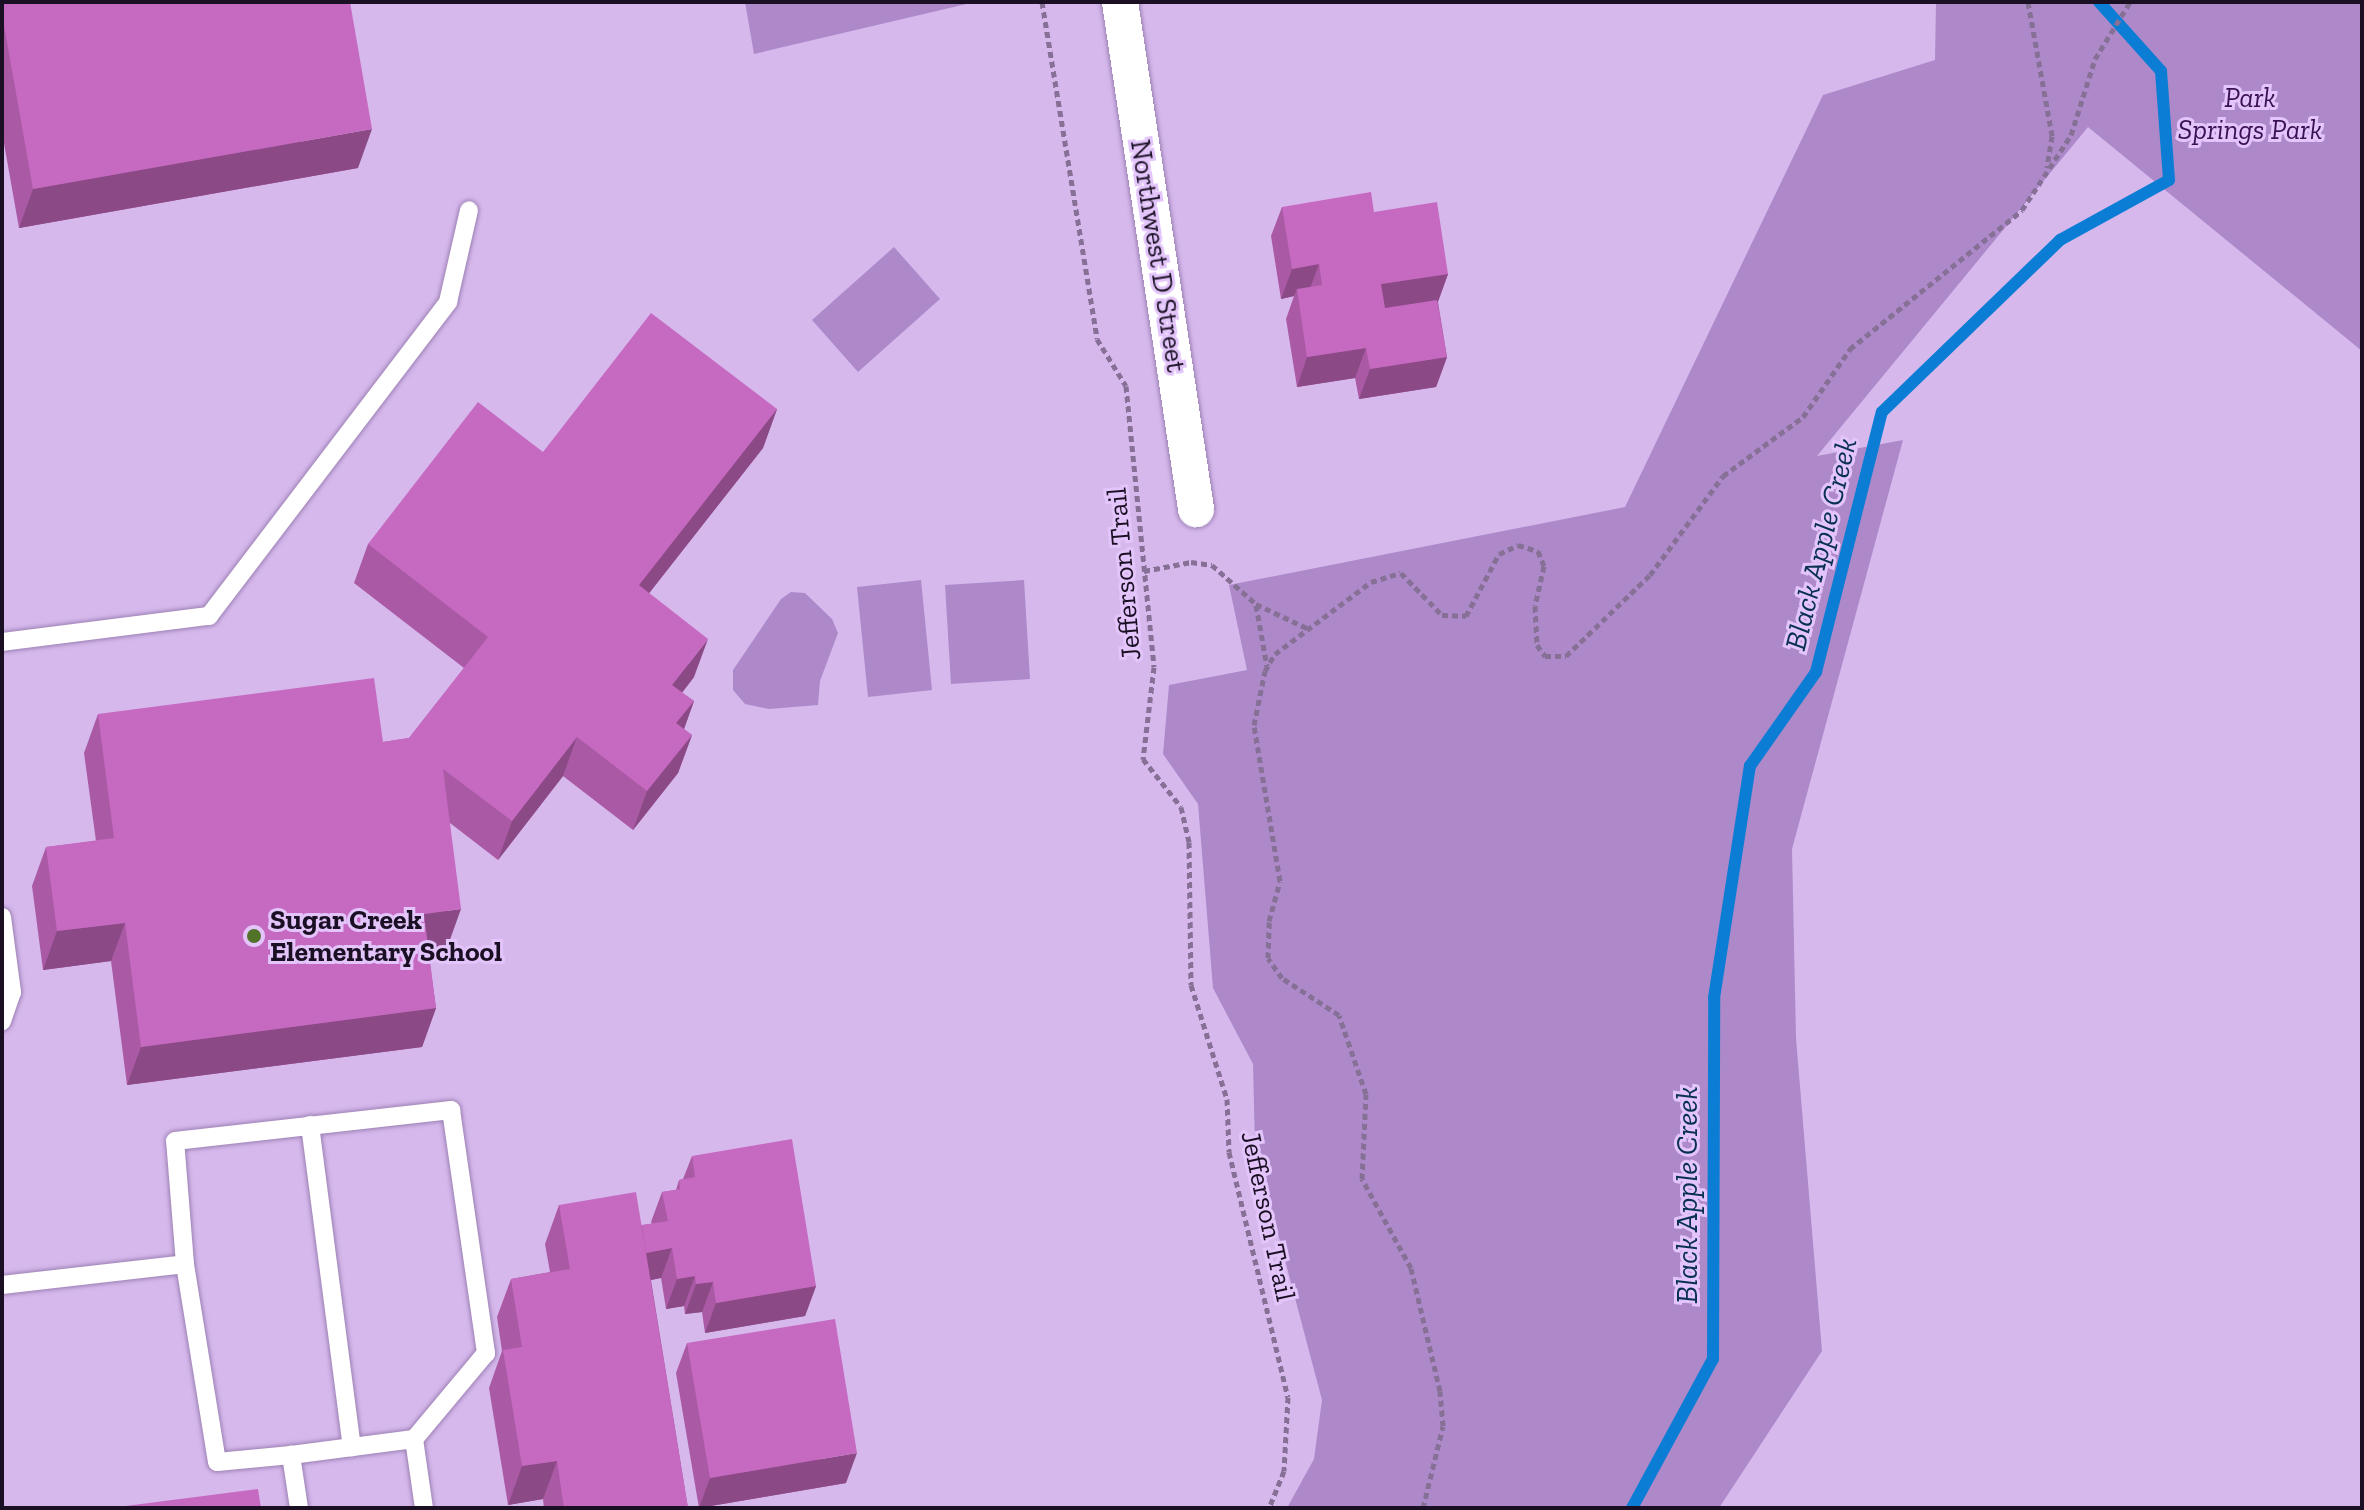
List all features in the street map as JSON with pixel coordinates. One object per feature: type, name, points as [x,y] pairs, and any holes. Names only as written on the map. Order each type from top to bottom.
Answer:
[{"type":"street","name":"Northwest D Street","points":[[1120,2],[1196,509]]},
{"type":"lane","points":[[2,642],[209,616],[448,302],[469,210]]},
{"type":"lane","points":[[2,917],[12,992],[2,1021]]},
{"type":"lane","points":[[451,1110],[486,1353],[414,1439],[217,1462],[185,1264],[175,1141],[451,1110]]},
{"type":"lane","points":[[310,1125],[352,1447]]},
{"type":"lane","points":[[2,1285],[185,1264]]},
{"type":"lane","points":[[414,1439],[424,1508]]},
{"type":"lane","points":[[291,1455],[299,1508]]},
{"type":"path","name":"Jefferson Trail","points":[[1042,2],[1097,339],[1126,386],[1154,667],[1143,759],[1181,807],[1189,842],[1191,985],[1227,1099],[1229,1152],[1288,1397],[1284,1471],[1269,1508]]},
{"type":"path","points":[[2028,2],[2052,136],[2047,173]]},
{"type":"path","points":[[1423,1508],[1443,1426],[1440,1391],[1411,1268],[1362,1179],[1366,1094],[1339,1015],[1282,978],[1268,958],[1269,921],[1280,881],[1254,725],[1267,666],[1275,654],[1371,582],[1401,573],[1442,615],[1466,616],[1499,554],[1518,545],[1538,551],[1544,566],[1535,606],[1537,645],[1545,656],[1566,656],[1650,575],[1723,476],[1782,437],[1850,349],[2022,210],[2071,135],[2095,59],[2130,4]]},
{"type":"path","points":[[1144,571],[1191,562],[1212,565],[1256,604],[1310,629]]},
{"type":"path","points":[[1256,604],[1267,666]]},
{"type":"green space","points":[[745,2],[975,2],[754,54]]},
{"type":"green space","name":"Park Springs Park","points":[[1936,2],[2362,2],[2362,351],[2088,127],[1817,456],[1903,440],[1792,849],[1796,1038],[1822,1351],[1719,1508],[1287,1508],[1314,1459],[1322,1400],[1255,1147],[1253,1064],[1213,988],[1198,804],[1163,754],[1169,685],[1247,670],[1229,585],[1625,507],[1823,95],[1935,60]]},
{"type":"green space","points":[[894,247],[940,299],[858,372],[812,320]]},
{"type":"green space","points":[[921,580],[932,690],[868,697],[857,587]]},
{"type":"green space","points":[[1024,580],[1030,679],[951,684],[945,585]]},
{"type":"green space","points":[[791,592],[805,593],[832,619],[838,633],[820,681],[818,705],[769,709],[745,704],[733,690],[733,670],[781,599]]},
{"type":"building","points":[[2,2],[350,2],[372,129],[33,189]]},
{"type":"building","points":[[1371,192],[1374,212],[1437,202],[1448,274],[1381,284],[1385,308],[1437,300],[1447,357],[1370,369],[1366,348],[1307,357],[1297,289],[1322,285],[1319,264],[1292,269],[1282,207]]},
{"type":"building","points":[[651,313],[777,409],[639,585],[708,639],[672,685],[694,701],[676,723],[692,735],[647,791],[577,737],[512,821],[443,769],[461,909],[424,914],[436,1008],[141,1047],[125,923],[57,931],[46,847],[114,838],[98,714],[374,678],[383,742],[409,738],[488,637],[368,544],[478,402],[543,452]]},
{"type":"building","points":[[792,1139],[816,1286],[716,1303],[713,1282],[696,1284],[695,1276],[677,1279],[672,1248],[646,1253],[642,1225],[668,1221],[662,1192],[680,1189],[679,1180],[695,1177],[692,1156]]},
{"type":"building","points":[[636,1192],[688,1508],[564,1508],[557,1461],[522,1466],[503,1350],[522,1347],[511,1279],[570,1269],[559,1205]]},
{"type":"building","points":[[835,1319],[857,1453],[710,1478],[687,1343]]},
{"type":"building","points":[[258,1489],[261,1508],[110,1508]]},
{"type":"waterway","name":"Black Apple Creek","points":[[1632,1508],[1713,1359],[1714,998],[1750,766],[1816,672],[1882,412],[2060,240],[2169,180],[2161,71],[2099,2]]},
{"type":"place","name":"Sugar Creek Elementary School","points":[[254,936]]}]
